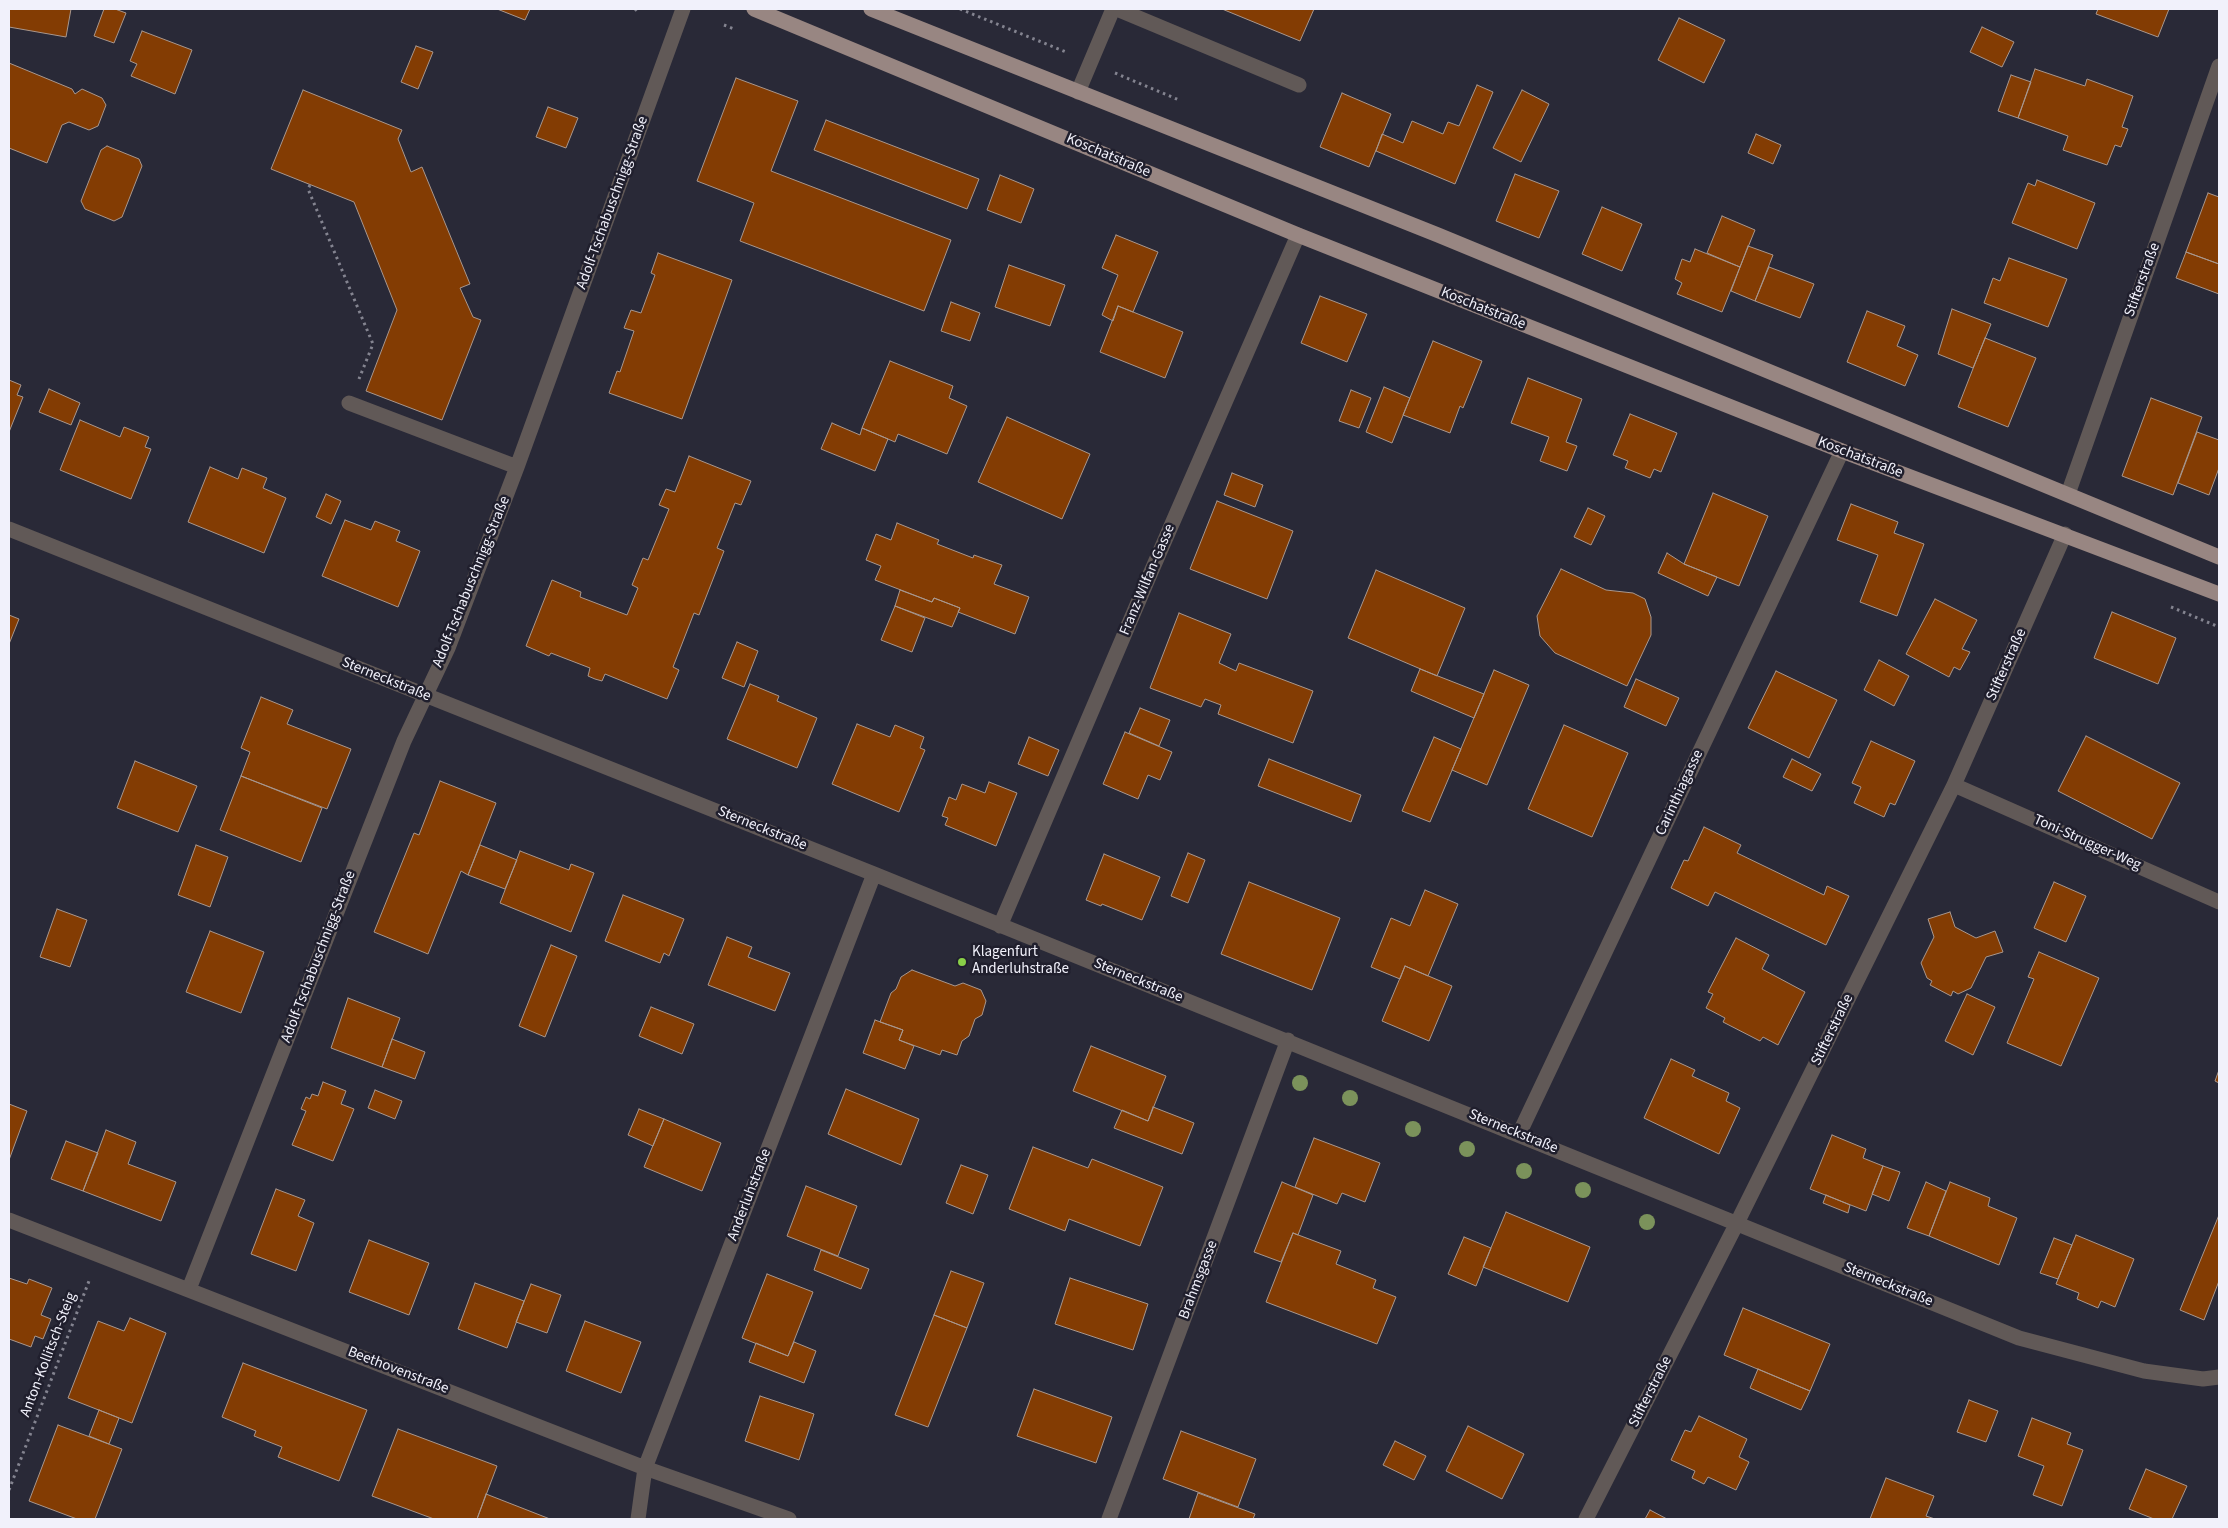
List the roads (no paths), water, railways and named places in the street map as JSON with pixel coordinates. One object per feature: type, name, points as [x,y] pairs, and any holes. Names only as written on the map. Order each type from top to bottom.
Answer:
[{"type":"main road","name":"Koschatstraße","points":[[754,9],[1298,236],[1842,451],[2219,594]]},
{"type":"main road","points":[[871,9],[1447,239],[2219,557]]},
{"type":"street","name":"Adolf-Tschabuschnigg-Straße","points":[[189,1289],[404,741],[448,648],[517,467],[683,9]]},
{"type":"street","points":[[1078,92],[1113,9]]},
{"type":"street","points":[[1117,9],[1299,85]]},
{"type":"street","name":"Stifterstraße","points":[[2068,494],[2219,66]]},
{"type":"street","name":"Franz-Wilfan-Gasse","points":[[1000,926],[1151,572],[1298,236]]},
{"type":"street","points":[[350,403],[517,467]]},
{"type":"street","name":"Carinthiagasse","points":[[1519,1134],[1842,451]]},
{"type":"street","name":"Sterneckstraße","points":[[9,529],[1288,1040],[2019,1338],[2144,1371],[2203,1379],[2219,1377]]},
{"type":"street","name":"Stifterstraße","points":[[1586,1519],[1737,1223],[1954,785],[2064,534]]},
{"type":"street","name":"Toni-Strugger-Weg","points":[[1954,785],[2219,902]]},
{"type":"street","name":"Anderluhstraße","points":[[638,1519],[645,1468],[874,874]]},
{"type":"street","name":"Brahmsgasse","points":[[1109,1519],[1288,1040]]},
{"type":"street","name":"Beethovenstraße","points":[[9,1220],[645,1468],[789,1519]]},
{"type":"place","name":"Klagenfurt Anderluhstraße","points":[[962,962]]}]
